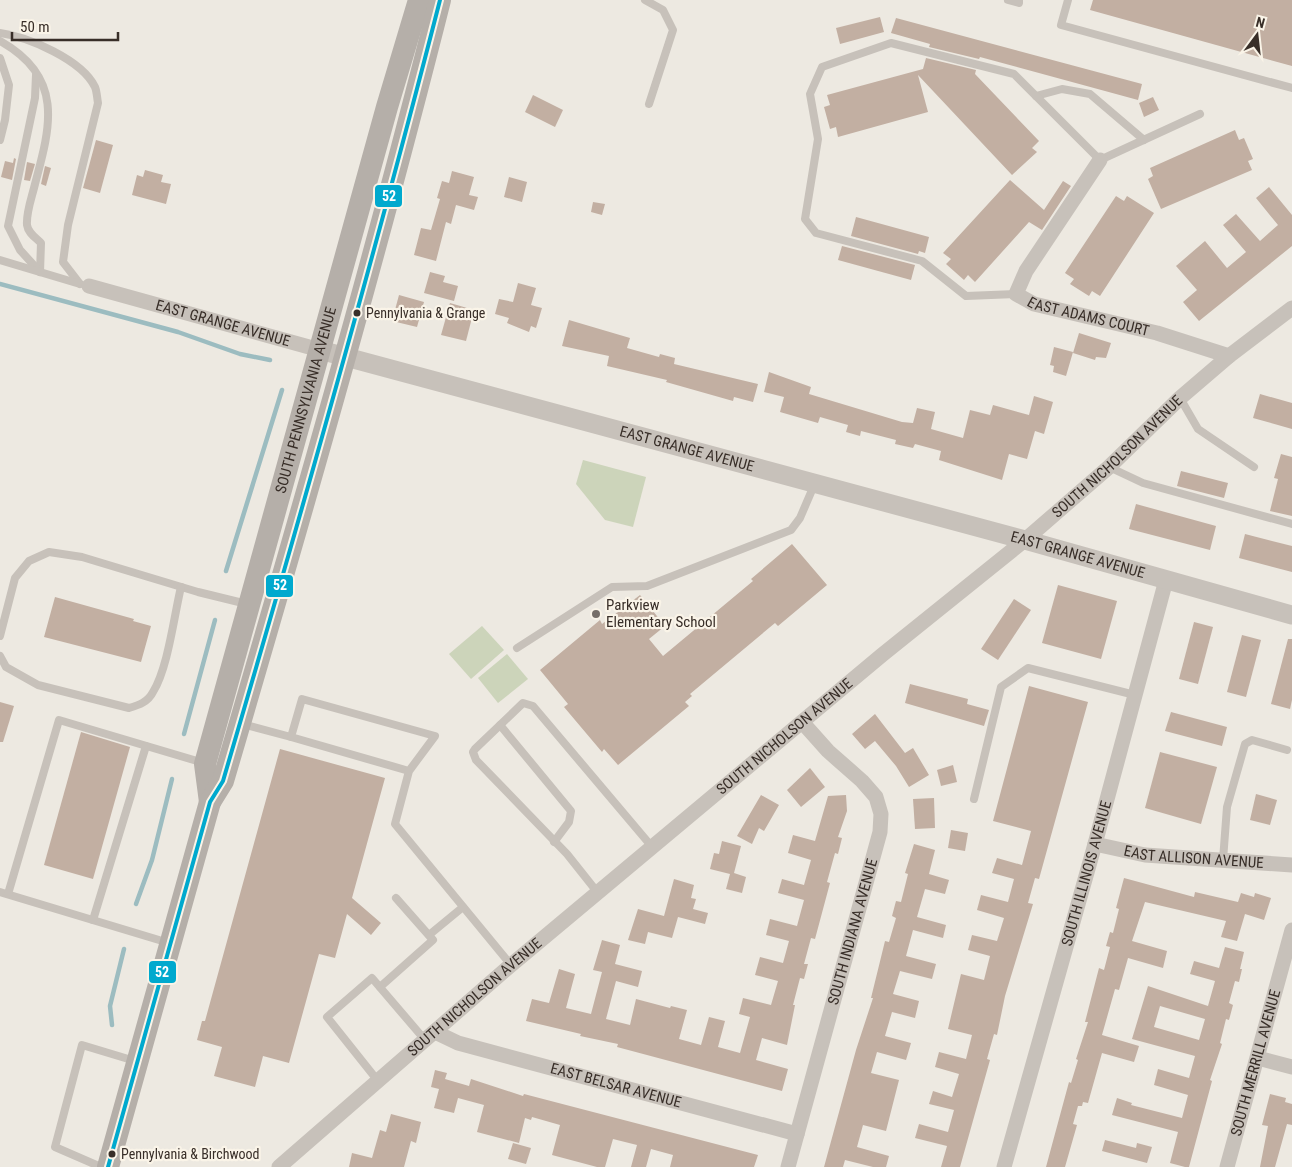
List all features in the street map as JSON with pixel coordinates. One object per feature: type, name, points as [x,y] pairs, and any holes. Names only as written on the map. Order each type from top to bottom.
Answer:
[{"type":"main road","name":"SOUTH PENNSYLVANIA AVENUE","points":[[210,802],[205,764],[419,0]]},
{"type":"main road","name":"SOUTH PENNSYLVANIA AVENUE","points":[[108,1167],[169,943],[210,802],[223,781],[345,357],[406,135],[440,0]]},
{"type":"street","name":"EAST ADAMS COURT","points":[[1100,160],[1026,271],[1016,294],[1034,304],[1157,332],[1229,356]]},
{"type":"street","name":"EAST GRANGE AVENUE","points":[[85,285],[1025,540],[1292,615]]},
{"type":"street","name":"SOUTH NICHOLSON AVENUE","points":[[279,1167],[511,965],[804,723],[882,655],[1025,540],[1109,467],[1180,398],[1229,356],[1292,308]]},
{"type":"street","name":"SOUTH ILLINOIS AVENUE","points":[[1004,1167],[1095,844],[1166,580]]},
{"type":"street","name":"SOUTH INDIANA AVENUE","points":[[788,1167],[880,832],[881,814],[876,797],[862,781],[828,752],[804,723]]},
{"type":"street","name":"EAST ALLISON AVENUE","points":[[1095,844],[1145,855],[1292,864]]},
{"type":"street","name":"SOUTH MERRILL AVENUE","points":[[1227,1167],[1292,930]]},
{"type":"street","name":"EAST BELSAR AVENUE","points":[[430,1036],[797,1134]]},
{"type":"street","points":[[1258,1058],[1292,1067]]},
{"type":"lane","points":[[645,0],[663,10],[673,30],[649,104]]},
{"type":"lane","points":[[1008,0],[1019,3],[1020,0]]},
{"type":"lane","points":[[1068,0],[1061,25],[1292,88]]},
{"type":"lane","points":[[0,33],[36,44],[69,60],[82,70],[96,88],[98,102],[68,225],[63,262],[85,285]]},
{"type":"lane","points":[[0,41],[18,52],[45,88],[48,107],[48,137],[29,209],[27,225],[30,232],[41,244],[40,272]]},
{"type":"lane","points":[[1016,294],[966,296],[922,261],[816,233],[805,219],[818,139],[810,94],[822,67],[891,43],[1014,74],[1100,160],[1200,114]]},
{"type":"lane","points":[[0,58],[9,85],[5,120],[0,140]]},
{"type":"lane","points":[[36,74],[33,108],[8,226],[20,250],[40,272]]},
{"type":"lane","points":[[1036,96],[1062,89],[1090,94],[1144,140]]},
{"type":"lane","points":[[0,260],[85,285]]},
{"type":"lane","points":[[1180,398],[1198,429],[1254,467]]},
{"type":"lane","points":[[1109,467],[1143,483],[1292,524]]},
{"type":"lane","points":[[517,648],[612,587],[647,586],[791,530],[800,518],[815,483]]},
{"type":"lane","points":[[0,636],[15,578],[29,561],[49,552],[82,557],[181,587],[249,604]]},
{"type":"lane","points":[[0,656],[6,667],[38,685],[129,708],[142,705],[153,693],[160,677],[181,587]]},
{"type":"lane","points":[[974,799],[1001,687],[1028,668],[1135,695]]},
{"type":"lane","points":[[292,736],[302,699],[435,736],[409,771],[394,824],[511,965]]},
{"type":"lane","points":[[598,893],[554,842],[476,760],[475,749],[523,703],[532,706],[652,848]]},
{"type":"lane","points":[[169,943],[4,893],[59,720],[205,764]]},
{"type":"lane","points":[[240,723],[292,736],[409,771]]},
{"type":"lane","points":[[500,725],[571,811],[569,822],[554,842]]},
{"type":"lane","points":[[1223,860],[1227,807],[1245,744],[1252,740],[1287,750]]},
{"type":"lane","points":[[93,920],[146,746]]},
{"type":"lane","points":[[380,987],[433,940],[396,898]]},
{"type":"lane","points":[[429,935],[463,907]]},
{"type":"lane","points":[[378,1081],[328,1017],[372,978],[430,1036]]},
{"type":"lane","points":[[101,1167],[55,1147],[82,1046],[137,1061]]},
{"type":"green space","points":[[583,460],[646,477],[633,527],[605,520],[576,484]]},
{"type":"green space","points":[[482,626],[504,650],[471,679],[449,654]]},
{"type":"green space","points":[[507,654],[528,679],[498,703],[478,678]]},
{"type":"building","points":[[1093,0],[1292,0],[1292,66],[1090,10]]},
{"type":"building","points":[[880,17],[884,32],[840,44],[836,28]]},
{"type":"building","points":[[896,18],[1142,84],[1138,100],[980,57],[979,59],[929,47],[930,44],[891,33]]},
{"type":"building","points":[[926,58],[976,70],[975,74],[1039,141],[1032,148],[1037,152],[1012,175],[918,75],[928,112],[838,137],[836,127],[830,129],[824,107],[830,105],[827,95],[923,69]]},
{"type":"building","points":[[533,95],[563,110],[555,127],[525,112]]},
{"type":"building","points":[[1153,97],[1159,110],[1144,117],[1139,103]]},
{"type":"building","points":[[1235,130],[1239,140],[1244,138],[1253,159],[1248,161],[1252,170],[1161,209],[1148,179],[1153,176],[1150,168]]},
{"type":"building","points":[[96,140],[113,145],[100,193],[83,188]]},
{"type":"building","points":[[14,158],[16,159],[12,180],[1,177],[5,161],[13,163]]},
{"type":"building","points":[[27,162],[35,164],[30,181],[24,180]]},
{"type":"building","points":[[45,166],[51,168],[46,186],[41,184]]},
{"type":"building","points":[[145,170],[163,175],[161,182],[171,184],[166,204],[132,195],[137,175],[143,177]]},
{"type":"building","points":[[452,171],[474,177],[469,195],[478,197],[474,210],[456,205],[451,224],[446,222],[436,261],[414,255],[421,228],[431,230],[440,199],[437,198],[442,181],[449,183]]},
{"type":"building","points":[[509,177],[527,182],[522,202],[504,197]]},
{"type":"building","points":[[1010,180],[1044,210],[1063,181],[1071,186],[1042,230],[1029,222],[975,282],[968,275],[964,280],[946,264],[951,259],[943,253]]},
{"type":"building","points":[[1269,187],[1292,215],[1292,246],[1199,321],[1183,302],[1197,290],[1176,266],[1205,241],[1227,268],[1246,252],[1223,225],[1236,214],[1260,241],[1278,225],[1256,198]]},
{"type":"building","points":[[1116,196],[1124,201],[1127,196],[1154,213],[1100,296],[1092,291],[1089,296],[1070,284],[1074,279],[1065,273]]},
{"type":"building","points":[[593,202],[605,204],[602,215],[591,212]]},
{"type":"building","points":[[856,217],[929,237],[925,253],[919,251],[918,254],[851,236]]},
{"type":"building","points":[[842,246],[915,265],[911,280],[838,260]]},
{"type":"building","points":[[430,272],[445,276],[443,282],[458,286],[454,301],[424,293]]},
{"type":"building","points":[[518,283],[536,288],[531,305],[542,308],[536,328],[531,326],[529,332],[507,323],[509,318],[495,314],[499,299],[513,302]]},
{"type":"building","points":[[399,295],[424,302],[417,327],[392,321]]},
{"type":"building","points":[[450,303],[474,310],[466,341],[441,335]]},
{"type":"building","points":[[569,320],[630,338],[627,348],[659,357],[660,354],[675,358],[674,364],[758,384],[753,402],[734,397],[733,401],[666,382],[667,380],[607,366],[609,356],[562,346]]},
{"type":"building","points":[[1079,333],[1111,343],[1106,358],[1096,357],[1095,360],[1073,353]]},
{"type":"building","points":[[1054,347],[1073,352],[1066,376],[1053,372],[1054,366],[1050,365]]},
{"type":"building","points":[[769,372],[811,387],[809,394],[902,422],[913,423],[917,408],[935,412],[931,429],[963,438],[970,410],[990,415],[993,405],[1029,415],[1034,396],[1053,402],[1044,434],[1035,431],[1027,459],[1009,454],[1002,480],[939,460],[941,451],[915,444],[913,448],[895,444],[896,440],[861,431],[860,436],[846,432],[848,425],[820,417],[818,423],[780,412],[784,397],[764,392]]},
{"type":"building","points":[[1260,394],[1292,403],[1292,429],[1253,418]]},
{"type":"building","points":[[1281,454],[1292,457],[1292,516],[1270,511],[1278,479],[1274,478]]},
{"type":"building","points":[[1181,471],[1228,483],[1224,498],[1177,486]]},
{"type":"building","points":[[1136,504],[1216,526],[1210,550],[1129,529]]},
{"type":"building","points":[[1245,534],[1292,546],[1292,572],[1239,558]]},
{"type":"building","points":[[792,544],[827,585],[778,626],[775,623],[690,694],[692,696],[685,702],[689,706],[618,765],[604,749],[602,752],[564,707],[568,704],[540,670],[600,620],[602,624],[640,595],[665,626],[649,639],[663,656],[753,581],[751,579]]},
{"type":"building","points":[[1058,585],[1117,601],[1101,659],[1042,643]]},
{"type":"building","points":[[55,597],[134,619],[133,621],[151,626],[141,662],[44,637]]},
{"type":"building","points":[[1014,599],[1031,610],[998,660],[981,649]]},
{"type":"building","points":[[1194,622],[1213,627],[1198,684],[1179,679]]},
{"type":"building","points":[[1242,635],[1261,640],[1246,697],[1227,692]]},
{"type":"building","points":[[1288,639],[1292,639],[1292,700],[1290,709],[1271,704]]},
{"type":"building","points":[[910,684],[968,699],[967,704],[989,710],[984,726],[905,703]]},
{"type":"building","points":[[1029,686],[1088,702],[1039,879],[1035,878],[1028,903],[1033,904],[1005,996],[997,1035],[994,1034],[987,1059],[990,1060],[960,1167],[941,1167],[947,1146],[915,1138],[919,1124],[948,1132],[954,1110],[929,1104],[933,1091],[952,1097],[959,1074],[935,1067],[939,1052],[966,1059],[972,1035],[948,1029],[961,974],[984,980],[990,956],[968,950],[972,935],[997,941],[1004,918],[977,910],[981,895],[1008,902],[1014,879],[992,873],[997,858],[1022,865],[1031,831],[993,821]]},
{"type":"building","points":[[0,702],[14,706],[3,742],[0,742]]},
{"type":"building","points":[[1171,712],[1227,727],[1222,746],[1165,731]]},
{"type":"building","points":[[875,714],[905,753],[913,748],[929,775],[909,787],[896,766],[875,741],[865,749],[852,734]]},
{"type":"building","points":[[81,732],[130,747],[93,879],[44,865]]},
{"type":"building","points":[[280,749],[385,778],[352,898],[381,923],[371,935],[347,914],[335,958],[319,954],[289,1063],[263,1056],[255,1087],[214,1076],[222,1047],[197,1040],[202,1021],[205,1021]]},
{"type":"building","points":[[1160,752],[1217,767],[1201,824],[1145,808]]},
{"type":"building","points":[[953,765],[957,782],[941,786],[937,770]]},
{"type":"building","points":[[810,768],[825,787],[801,807],[787,790]]},
{"type":"building","points":[[1256,794],[1277,800],[1270,825],[1250,820]]},
{"type":"building","points":[[761,795],[779,805],[764,831],[759,828],[752,844],[737,836]]},
{"type":"building","points":[[846,795],[847,811],[838,837],[842,838],[838,854],[835,853],[827,882],[830,883],[815,939],[811,938],[804,964],[808,964],[804,979],[800,978],[793,1005],[795,1005],[787,1045],[762,1038],[756,1060],[788,1069],[782,1091],[617,1047],[618,1044],[526,1021],[532,999],[549,1003],[559,969],[575,974],[566,1008],[591,1014],[602,972],[593,970],[602,940],[620,945],[615,964],[642,971],[638,987],[616,981],[606,1019],[630,1025],[636,999],[670,1008],[671,1006],[687,1010],[679,1039],[701,1045],[709,1017],[725,1021],[718,1047],[740,1053],[750,1017],[739,1014],[743,998],[771,1005],[778,981],[755,975],[760,957],[783,963],[789,941],[766,935],[770,919],[797,926],[804,900],[778,893],[782,879],[804,885],[811,860],[788,853],[793,835],[815,841],[828,796]]},
{"type":"building","points":[[934,798],[935,828],[915,829],[913,799]]},
{"type":"building","points":[[951,830],[968,833],[965,851],[948,848]]},
{"type":"building","points":[[722,841],[741,846],[734,873],[746,877],[742,893],[726,889],[730,874],[710,869],[714,853],[719,854]]},
{"type":"building","points":[[914,844],[935,850],[929,874],[949,880],[945,894],[925,889],[917,917],[946,925],[943,938],[913,930],[906,956],[936,964],[932,979],[900,971],[893,994],[919,1001],[915,1018],[892,1012],[885,1036],[911,1043],[906,1060],[877,1052],[871,1073],[899,1080],[886,1131],[863,1125],[857,1147],[889,1156],[886,1167],[873,1167],[845,1160],[843,1167],[824,1167],[856,1050],[873,998],[871,998],[885,941],[889,942],[896,918],[892,916],[896,901],[901,902],[908,874],[905,873]]},
{"type":"building","points":[[1124,878],[1194,897],[1195,892],[1238,902],[1241,893],[1254,897],[1255,893],[1271,898],[1264,920],[1245,914],[1237,941],[1221,937],[1226,921],[1145,902],[1132,941],[1167,951],[1163,968],[1128,958],[1119,990],[1115,989],[1102,1035],[1139,1046],[1134,1062],[1102,1053],[1088,1103],[1083,1102],[1082,1106],[1078,1106],[1073,1124],[1077,1125],[1065,1167],[1046,1167],[1069,1082],[1071,1083],[1078,1060],[1076,1059],[1088,1022],[1085,1022],[1099,968],[1104,970],[1110,947],[1106,946],[1110,932],[1113,933],[1119,909],[1116,908]]},
{"type":"building","points":[[674,879],[694,885],[691,898],[696,899],[693,909],[708,913],[705,924],[678,917],[672,938],[648,932],[645,944],[628,940],[638,909],[664,916]]},
{"type":"building","points":[[1225,947],[1244,952],[1239,982],[1235,981],[1229,1003],[1233,1005],[1229,1020],[1226,1019],[1220,1043],[1222,1044],[1210,1080],[1212,1081],[1189,1167],[1185,1167],[1170,1163],[1178,1132],[1112,1115],[1117,1098],[1132,1103],[1131,1105],[1182,1118],[1188,1095],[1154,1085],[1158,1069],[1189,1078],[1195,1056],[1132,1039],[1148,986],[1208,1006],[1215,981],[1190,974],[1194,961],[1219,968]],"holes":[[[1160,1006],[1205,1019],[1199,1040],[1154,1027]]]},
{"type":"building","points":[[435,1070],[447,1073],[445,1079],[469,1086],[471,1079],[523,1096],[524,1094],[758,1155],[754,1167],[670,1167],[673,1155],[651,1149],[646,1167],[631,1167],[637,1145],[613,1139],[605,1167],[597,1167],[552,1155],[560,1125],[532,1117],[531,1120],[525,1118],[519,1143],[477,1132],[484,1105],[458,1098],[454,1113],[434,1108],[439,1089],[431,1087]]},
{"type":"building","points":[[1270,1094],[1286,1098],[1285,1102],[1292,1104],[1292,1125],[1287,1124],[1275,1167],[1260,1167],[1268,1126],[1262,1125]]},
{"type":"building","points":[[391,1114],[421,1122],[416,1143],[411,1141],[404,1167],[349,1167],[352,1153],[372,1158],[380,1130],[386,1132]]},
{"type":"building","points":[[1105,1140],[1136,1148],[1137,1143],[1152,1147],[1147,1163],[1102,1151]]},
{"type":"building","points":[[513,1143],[531,1148],[526,1164],[508,1159]]},
{"type":"waterway","points":[[0,284],[178,332],[240,354],[270,360]]},
{"type":"waterway","points":[[226,571],[282,390]]},
{"type":"waterway","points":[[184,734],[215,620]]},
{"type":"waterway","points":[[136,904],[152,860],[172,779]]},
{"type":"waterway","points":[[112,1025],[110,1006],[124,949]]},
{"type":"transit line","name":"52","points":[[108,1167],[210,802],[223,781],[307,489],[389,196],[440,0]]},
{"type":"place","name":"Pennylvania & Grange","points":[[357,313]]},
{"type":"place","name":"Parkview Elementary School","points":[[596,614]]},
{"type":"place","name":"Pennylvania & Birchwood","points":[[112,1154]]}]
